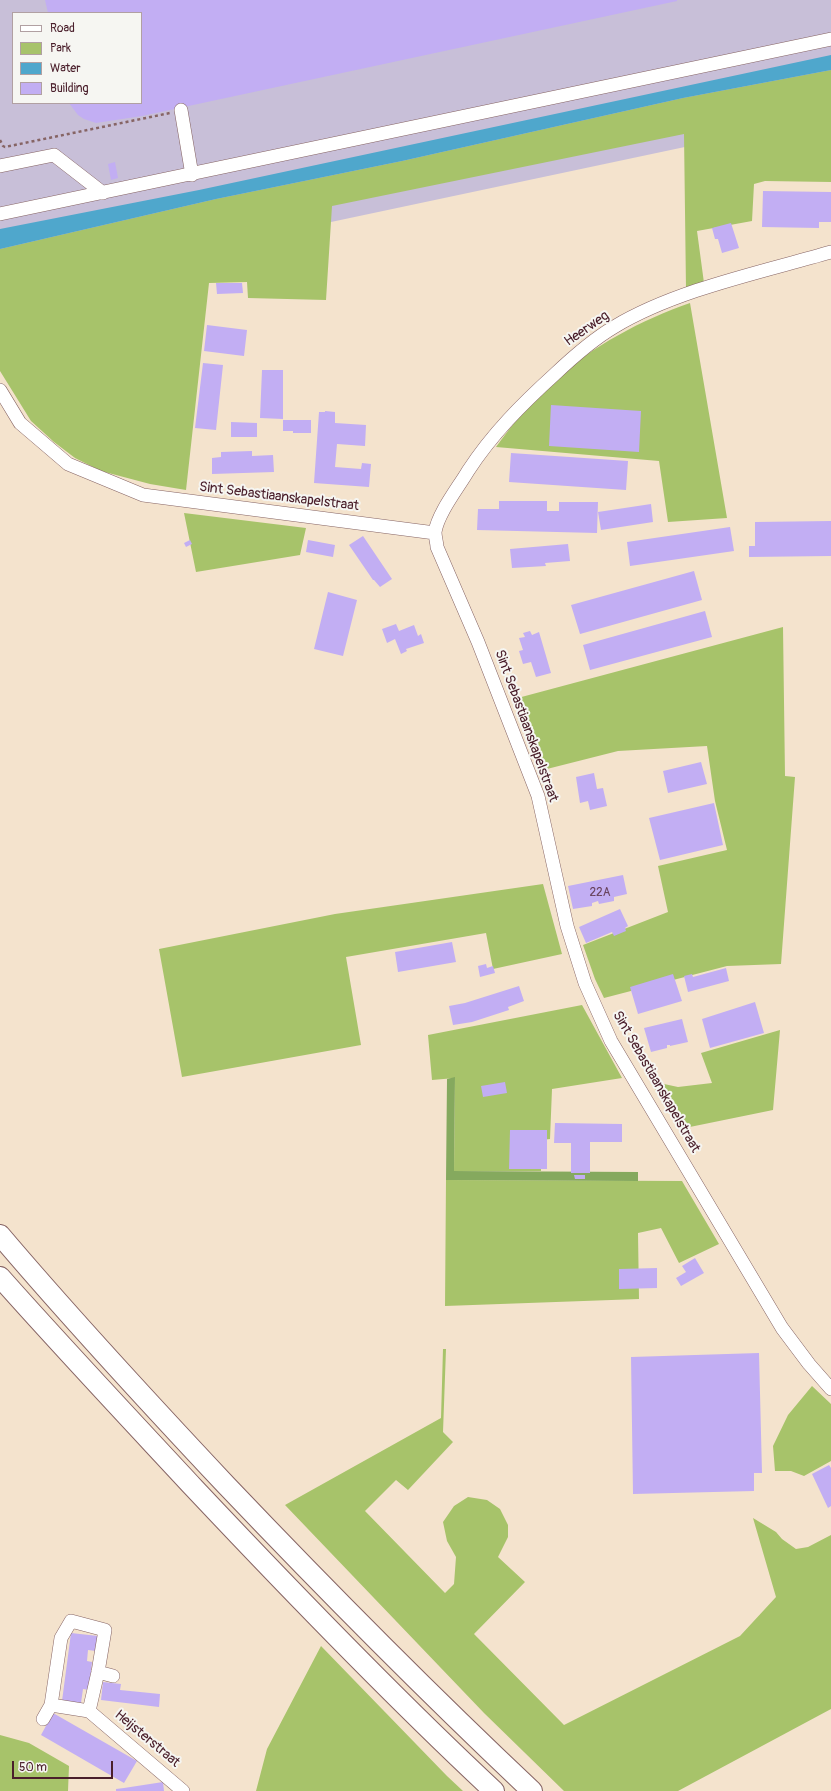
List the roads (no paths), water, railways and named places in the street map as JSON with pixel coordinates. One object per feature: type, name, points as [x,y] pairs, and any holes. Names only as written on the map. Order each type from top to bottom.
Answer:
[{"type":"highway","points":[[0,1235],[118,1370],[288,1550],[465,1728],[532,1791]]},
{"type":"highway","points":[[0,1277],[99,1387],[270,1569],[364,1665],[494,1791]]},
{"type":"street","points":[[0,214],[192,175],[831,39]]},
{"type":"street","points":[[181,110],[192,175]]},
{"type":"street","points":[[0,166],[54,155],[103,193]]},
{"type":"street","name":"Heerweg","points":[[435,533],[444,510],[480,452],[502,425],[526,400],[577,354],[614,327],[660,305],[701,290],[831,252]]},
{"type":"street","name":"Sint Sebastiaanskapelstraat","points":[[0,390],[20,422],[68,464],[143,495],[435,533],[437,547],[478,642],[538,796],[567,926],[585,983],[611,1041],[782,1328],[809,1364],[831,1389]]},
{"type":"street","points":[[43,1719],[50,1704],[61,1638],[71,1621],[105,1630],[98,1672],[89,1711],[50,1704]]},
{"type":"street","points":[[98,1672],[113,1676]]},
{"type":"street","name":"Heijsterstraat","points":[[89,1711],[183,1791]]},
{"type":"water","points":[[831,55],[831,70],[683,98],[402,161],[216,199],[0,249],[0,229],[199,190]]}]
